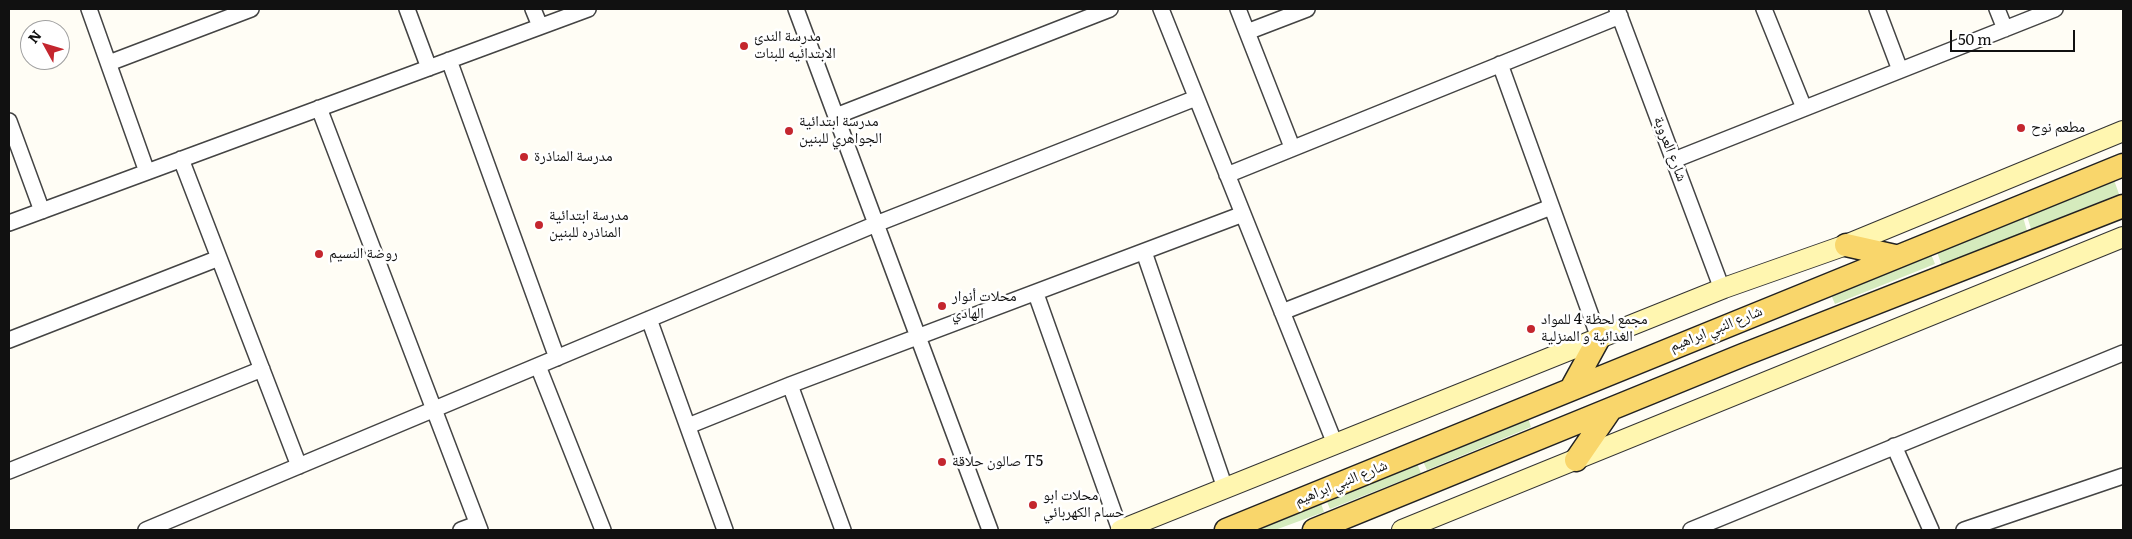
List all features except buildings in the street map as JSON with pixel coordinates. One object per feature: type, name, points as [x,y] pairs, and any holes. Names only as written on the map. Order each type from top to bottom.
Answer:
[{"type":"main road","name":"شارع النبي ابراهيم","points":[[1226,530],[2123,164]]},
{"type":"main road","points":[[1314,530],[1703,372],[2123,206]]},
{"type":"main road","points":[[1846,245],[1895,256]]},
{"type":"main road","points":[[1571,389],[1599,338]]},
{"type":"main road","points":[[1690,340],[1703,372]]},
{"type":"main road","points":[[1656,354],[1666,387]]},
{"type":"main road","points":[[1576,460],[1611,409]]},
{"type":"street","points":[[89,9],[147,172]]},
{"type":"street","points":[[109,63],[251,9]]},
{"type":"street","points":[[407,9],[429,68]]},
{"type":"street","points":[[533,9],[540,26]]},
{"type":"street","points":[[9,223],[588,9]]},
{"type":"street","points":[[796,9],[990,530]]},
{"type":"street","points":[[836,116],[1110,9]]},
{"type":"street","points":[[1161,9],[1335,444]]},
{"type":"street","points":[[1238,9],[1292,147]]},
{"type":"street","points":[[1247,32],[1307,9]]},
{"type":"street","points":[[1764,9],[1804,108]]},
{"type":"street","points":[[1877,9],[1900,70]]},
{"type":"street","points":[[1997,9],[2005,28]]},
{"type":"street","points":[[1674,160],[2055,9]]},
{"type":"street","points":[[1227,175],[1500,64],[1619,12]]},
{"type":"street","name":"شارع العروبة","points":[[1619,12],[1722,289]]},
{"type":"street","points":[[449,60],[557,358]]},
{"type":"street","points":[[1500,64],[1599,338]]},
{"type":"street","points":[[146,530],[172,525],[300,466],[876,224],[1196,98]]},
{"type":"street","points":[[319,108],[435,409],[478,527],[461,530]]},
{"type":"street","points":[[9,121],[42,211]]},
{"type":"street","points":[[1036,294],[1121,530],[1722,289],[1846,245],[2123,132]]},
{"type":"street","points":[[181,159],[300,466]]},
{"type":"street","points":[[1282,312],[1551,207]]},
{"type":"street","points":[[688,426],[790,385],[918,339],[1243,214]]},
{"type":"street","points":[[1402,530],[2123,237]]},
{"type":"street","points":[[1144,252],[1225,488]]},
{"type":"street","points":[[9,340],[219,258]]},
{"type":"street","points":[[649,319],[725,530]]},
{"type":"street","points":[[1700,528],[1894,446],[2123,353]]},
{"type":"street","points":[[538,366],[603,530]]},
{"type":"street","points":[[9,472],[262,369]]},
{"type":"street","points":[[790,385],[843,530]]},
{"type":"street","points":[[1894,446],[1931,530]]},
{"type":"street","points":[[1964,530],[2123,476]]},
{"type":"green space","points":[[2114,180],[2119,194],[2031,229],[2027,216]]},
{"type":"green space","points":[[2023,217],[2027,231],[1942,266],[1937,252]]},
{"type":"green space","points":[[1929,249],[1935,264],[1835,304],[1828,288]]},
{"type":"green space","points":[[1527,415],[1531,427],[1427,470],[1422,459]]},
{"type":"green space","points":[[1416,461],[1421,473],[1330,509],[1325,497]]},
{"type":"green space","points":[[1319,498],[1324,512],[1275,530],[1242,530]]},
{"type":"place","name":"مدرسة الندئ الابتدائيه للبنات","points":[[744,46]]},
{"type":"place","name":"مطعم نوح","points":[[2021,128]]},
{"type":"place","name":"مدرسة ابتدائية الجواهري للبنين","points":[[789,131]]},
{"type":"place","name":"مدرسة المناذرة","points":[[524,157]]},
{"type":"place","name":"مدرسة ابتدائية المناذره للبنين","points":[[539,225]]},
{"type":"place","name":"روضة النسيم","points":[[319,254]]},
{"type":"place","name":"محلات أنوار الهادي","points":[[942,306]]},
{"type":"place","name":"مجمع لحظة 4 للمواد الغذائية و المنزلية","points":[[1531,329]]},
{"type":"place","name":"صالون حلاقة T5","points":[[942,462]]},
{"type":"place","name":"محلات ابو حسام الكهربائي","points":[[1033,505]]}]
